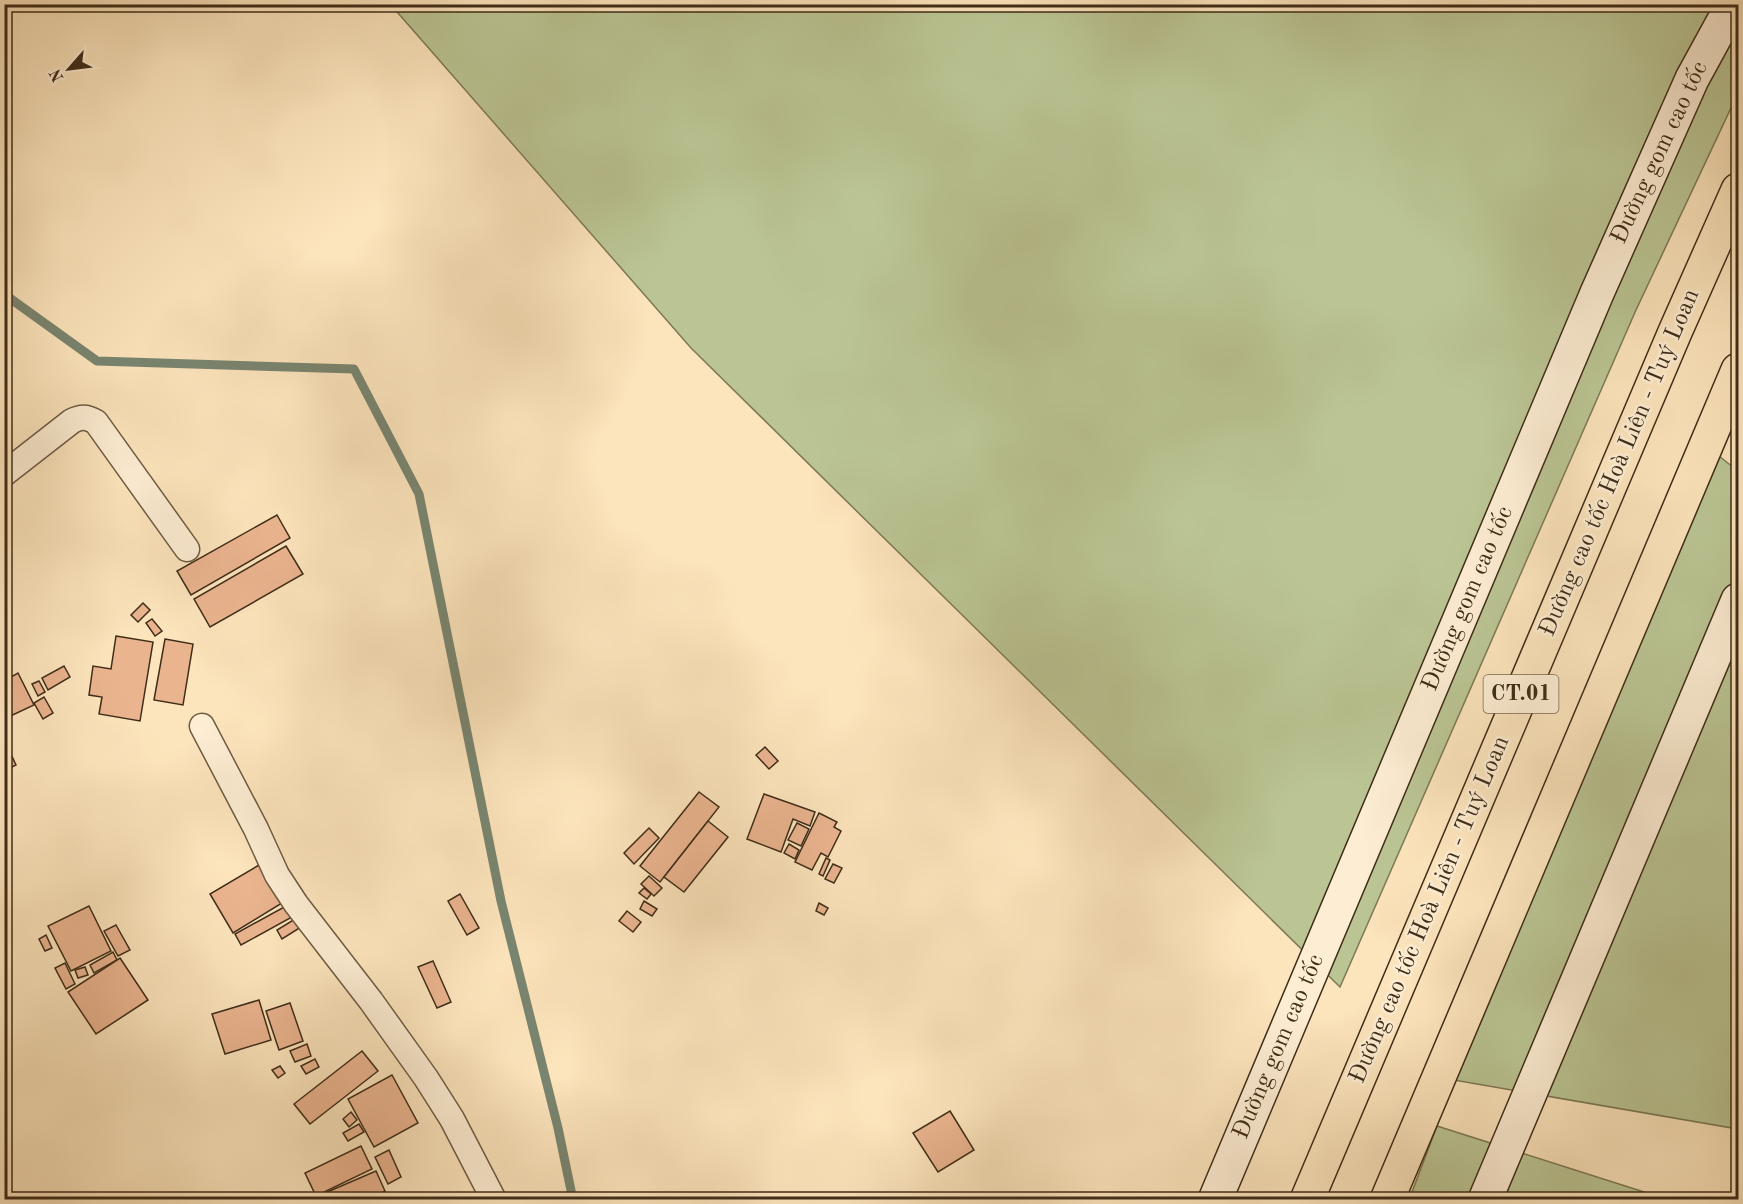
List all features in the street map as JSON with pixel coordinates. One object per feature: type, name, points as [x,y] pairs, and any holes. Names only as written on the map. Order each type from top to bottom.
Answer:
[{"type":"highway","name":"Đường cao tốc Hoà Liên - Tuý Loan","points":[[1307,1200],[1675,332],[1738,190]]},
{"type":"highway","name":"CT.01","points":[[1387,1200],[1738,370]]},
{"type":"main road","name":"Đường gom cao tốc","points":[[1215,1200],[1597,293],[1692,79],[1733,4]]},
{"type":"main road","points":[[1485,1200],[1738,600]]},
{"type":"street","points":[[4,474],[72,421],[80,417],[88,418],[96,423],[187,549]]},
{"type":"street","points":[[202,726],[256,829],[277,875],[296,904],[371,1001],[426,1078],[452,1119],[494,1200]]},
{"type":"green space","points":[[391,5],[1738,5],[1738,93],[1636,310],[1340,987],[691,348]]},
{"type":"green space","points":[[1719,456],[1738,471],[1738,1129],[1442,1078]]},
{"type":"green space","points":[[1437,1126],[1666,1199],[1409,1200]]},
{"type":"building","points":[[277,515],[290,538],[191,595],[177,571]]},
{"type":"building","points":[[286,546],[303,574],[210,627],[194,599]]},
{"type":"building","points":[[143,603],[150,610],[138,622],[131,615]]},
{"type":"building","points":[[152,619],[162,631],[155,636],[146,623]]},
{"type":"building","points":[[116,636],[153,642],[140,721],[99,714],[102,697],[89,695],[93,666],[111,669]]},
{"type":"building","points":[[165,639],[193,644],[183,705],[154,700]]},
{"type":"building","points":[[64,666],[70,677],[48,690],[42,678]]},
{"type":"building","points":[[18,673],[34,705],[4,719],[4,681]]},
{"type":"building","points":[[39,681],[45,692],[38,696],[32,684]]},
{"type":"building","points":[[44,697],[53,713],[43,719],[34,703]]},
{"type":"building","points":[[765,747],[778,761],[769,769],[756,755]]},
{"type":"building","points":[[10,752],[16,765],[4,771],[4,754]]},
{"type":"building","points":[[699,792],[719,807],[660,882],[640,866]]},
{"type":"building","points":[[764,794],[815,812],[810,826],[793,819],[781,852],[747,839]]},
{"type":"building","points":[[819,813],[837,822],[834,827],[841,831],[828,857],[821,853],[812,870],[795,862]]},
{"type":"building","points":[[708,821],[728,837],[684,892],[664,877]]},
{"type":"building","points":[[797,823],[809,829],[801,846],[788,840]]},
{"type":"building","points":[[649,828],[659,838],[634,864],[624,853]]},
{"type":"building","points":[[789,844],[799,850],[795,859],[784,853]]},
{"type":"building","points":[[826,858],[830,860],[823,876],[819,874]]},
{"type":"building","points":[[833,864],[842,868],[834,883],[825,879]]},
{"type":"building","points":[[259,865],[282,903],[233,933],[210,894]]},
{"type":"building","points":[[649,876],[662,888],[654,896],[641,884]]},
{"type":"building","points":[[644,888],[651,894],[647,899],[639,893]]},
{"type":"building","points":[[460,894],[479,928],[467,935],[448,901]]},
{"type":"building","points":[[644,901],[657,909],[652,916],[640,909]]},
{"type":"building","points":[[819,903],[828,908],[824,915],[816,911]]},
{"type":"building","points":[[89,906],[111,951],[71,971],[48,926]]},
{"type":"building","points":[[286,906],[292,917],[241,945],[235,934]]},
{"type":"building","points":[[627,911],[641,922],[633,932],[619,921]]},
{"type":"building","points":[[295,919],[301,927],[282,939],[277,930]]},
{"type":"building","points":[[116,925],[130,950],[118,956],[104,931]]},
{"type":"building","points":[[46,935],[52,948],[45,951],[39,939]]},
{"type":"building","points":[[113,952],[117,960],[94,973],[90,965]]},
{"type":"building","points":[[120,958],[148,1000],[96,1034],[68,992]]},
{"type":"building","points":[[433,961],[451,1002],[437,1008],[418,967]]},
{"type":"building","points":[[65,963],[75,984],[66,989],[55,968]]},
{"type":"building","points":[[85,967],[88,975],[78,978],[75,970]]},
{"type":"building","points":[[259,1000],[271,1040],[225,1054],[212,1014]]},
{"type":"building","points":[[290,1003],[303,1041],[279,1050],[266,1011]]},
{"type":"building","points":[[307,1044],[311,1056],[295,1062],[290,1051]]},
{"type":"building","points":[[362,1051],[378,1071],[310,1124],[294,1104]]},
{"type":"building","points":[[315,1059],[319,1067],[306,1074],[301,1066]]},
{"type":"building","points":[[280,1066],[285,1073],[278,1078],[272,1070]]},
{"type":"building","points":[[392,1075],[418,1123],[374,1147],[348,1099]]},
{"type":"building","points":[[950,1111],[974,1150],[938,1172],[913,1133]]},
{"type":"building","points":[[351,1112],[357,1120],[349,1127],[343,1119]]},
{"type":"building","points":[[359,1124],[364,1132],[348,1141],[343,1133]]},
{"type":"building","points":[[361,1146],[372,1169],[316,1196],[305,1173]]},
{"type":"building","points":[[389,1150],[401,1177],[388,1184],[375,1157]]},
{"type":"building","points":[[376,1171],[385,1191],[365,1200],[328,1200],[325,1193]]},
{"type":"building","points":[[1016,1194],[1018,1200],[1005,1200]]},
{"type":"waterway","points":[[4,294],[97,361],[354,369],[419,494],[501,901],[558,1128],[573,1200]]}]
